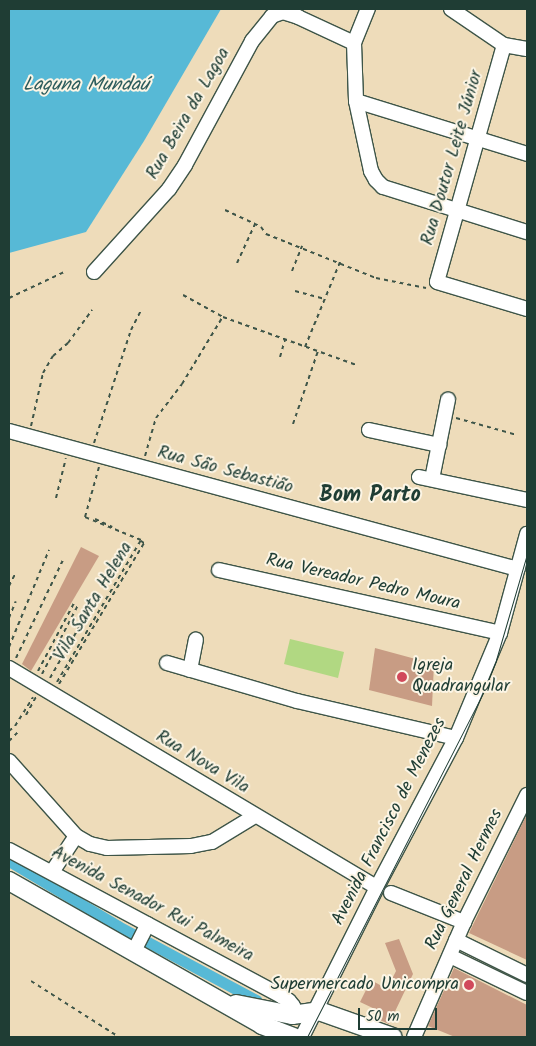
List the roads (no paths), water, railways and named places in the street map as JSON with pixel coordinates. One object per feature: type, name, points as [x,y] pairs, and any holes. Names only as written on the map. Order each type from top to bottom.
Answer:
[{"type":"main road","points":[[9,881],[136,948],[266,1031],[294,1037]]},
{"type":"main road","points":[[214,998],[292,1015],[316,1012],[330,1014],[353,1031],[393,1037]]},
{"type":"street","points":[[316,9],[311,22],[354,43]]},
{"type":"street","points":[[368,9],[354,43],[356,102],[371,171],[376,180],[383,186],[457,212],[527,232]]},
{"type":"street","points":[[451,9],[504,45],[527,49]]},
{"type":"street","name":"Rua Beira da Lagoa","points":[[94,272],[169,189],[252,41],[267,21],[278,14],[289,13],[311,22]]},
{"type":"street","name":"Rua Doutor Leite Júnior","points":[[504,45],[479,139],[437,282],[527,310]]},
{"type":"street","points":[[356,102],[527,154]]},
{"type":"street","points":[[448,400],[439,445],[425,478],[527,500]]},
{"type":"street","points":[[369,430],[439,445]]},
{"type":"street","name":"Rua São Sebastião","points":[[9,431],[28,438],[69,448],[95,459],[141,468],[518,569]]},
{"type":"street","name":"Avenida Francisco de Menezes","points":[[302,1037],[377,887],[456,738],[500,633],[527,534]]},
{"type":"street","name":"Rua Vereador Pedro Moura","points":[[219,570],[500,633]]},
{"type":"street","points":[[190,670],[196,640]]},
{"type":"street","points":[[166,663],[297,700],[456,738]]},
{"type":"street","name":"Rua Nova Vila","points":[[10,668],[255,816],[377,887]]},
{"type":"street","points":[[9,760],[76,836],[90,844],[107,848],[191,846],[212,842],[255,816]]},
{"type":"street","name":"Rua General Hermes","points":[[414,1037],[464,922],[527,795]]},
{"type":"street","points":[[52,872],[76,836]]},
{"type":"street","name":"Avenida Senador Rui Palmeira","points":[[9,850],[52,872],[146,928],[290,1001],[293,1006],[292,1015]]},
{"type":"street","points":[[390,893],[464,922]]},
{"type":"street","points":[[136,948],[146,928]]},
{"type":"street","points":[[456,940],[527,975]]},
{"type":"street","points":[[450,956],[527,993]]},
{"type":"water","name":"Laguna Mundaú","points":[[9,9],[221,9],[144,141],[86,232],[9,253]]},
{"type":"waterway","points":[[9,861],[118,926],[256,1000]]},
{"type":"tram line","points":[[307,1037],[483,693],[496,660],[527,554]]},
{"type":"place","name":"Igreja Quadrangular","points":[[402,677]]},
{"type":"place","name":"Supermercado Unicompra","points":[[469,985]]},
{"type":"district","name":"Bom Parto","points":[[370,496]]}]
